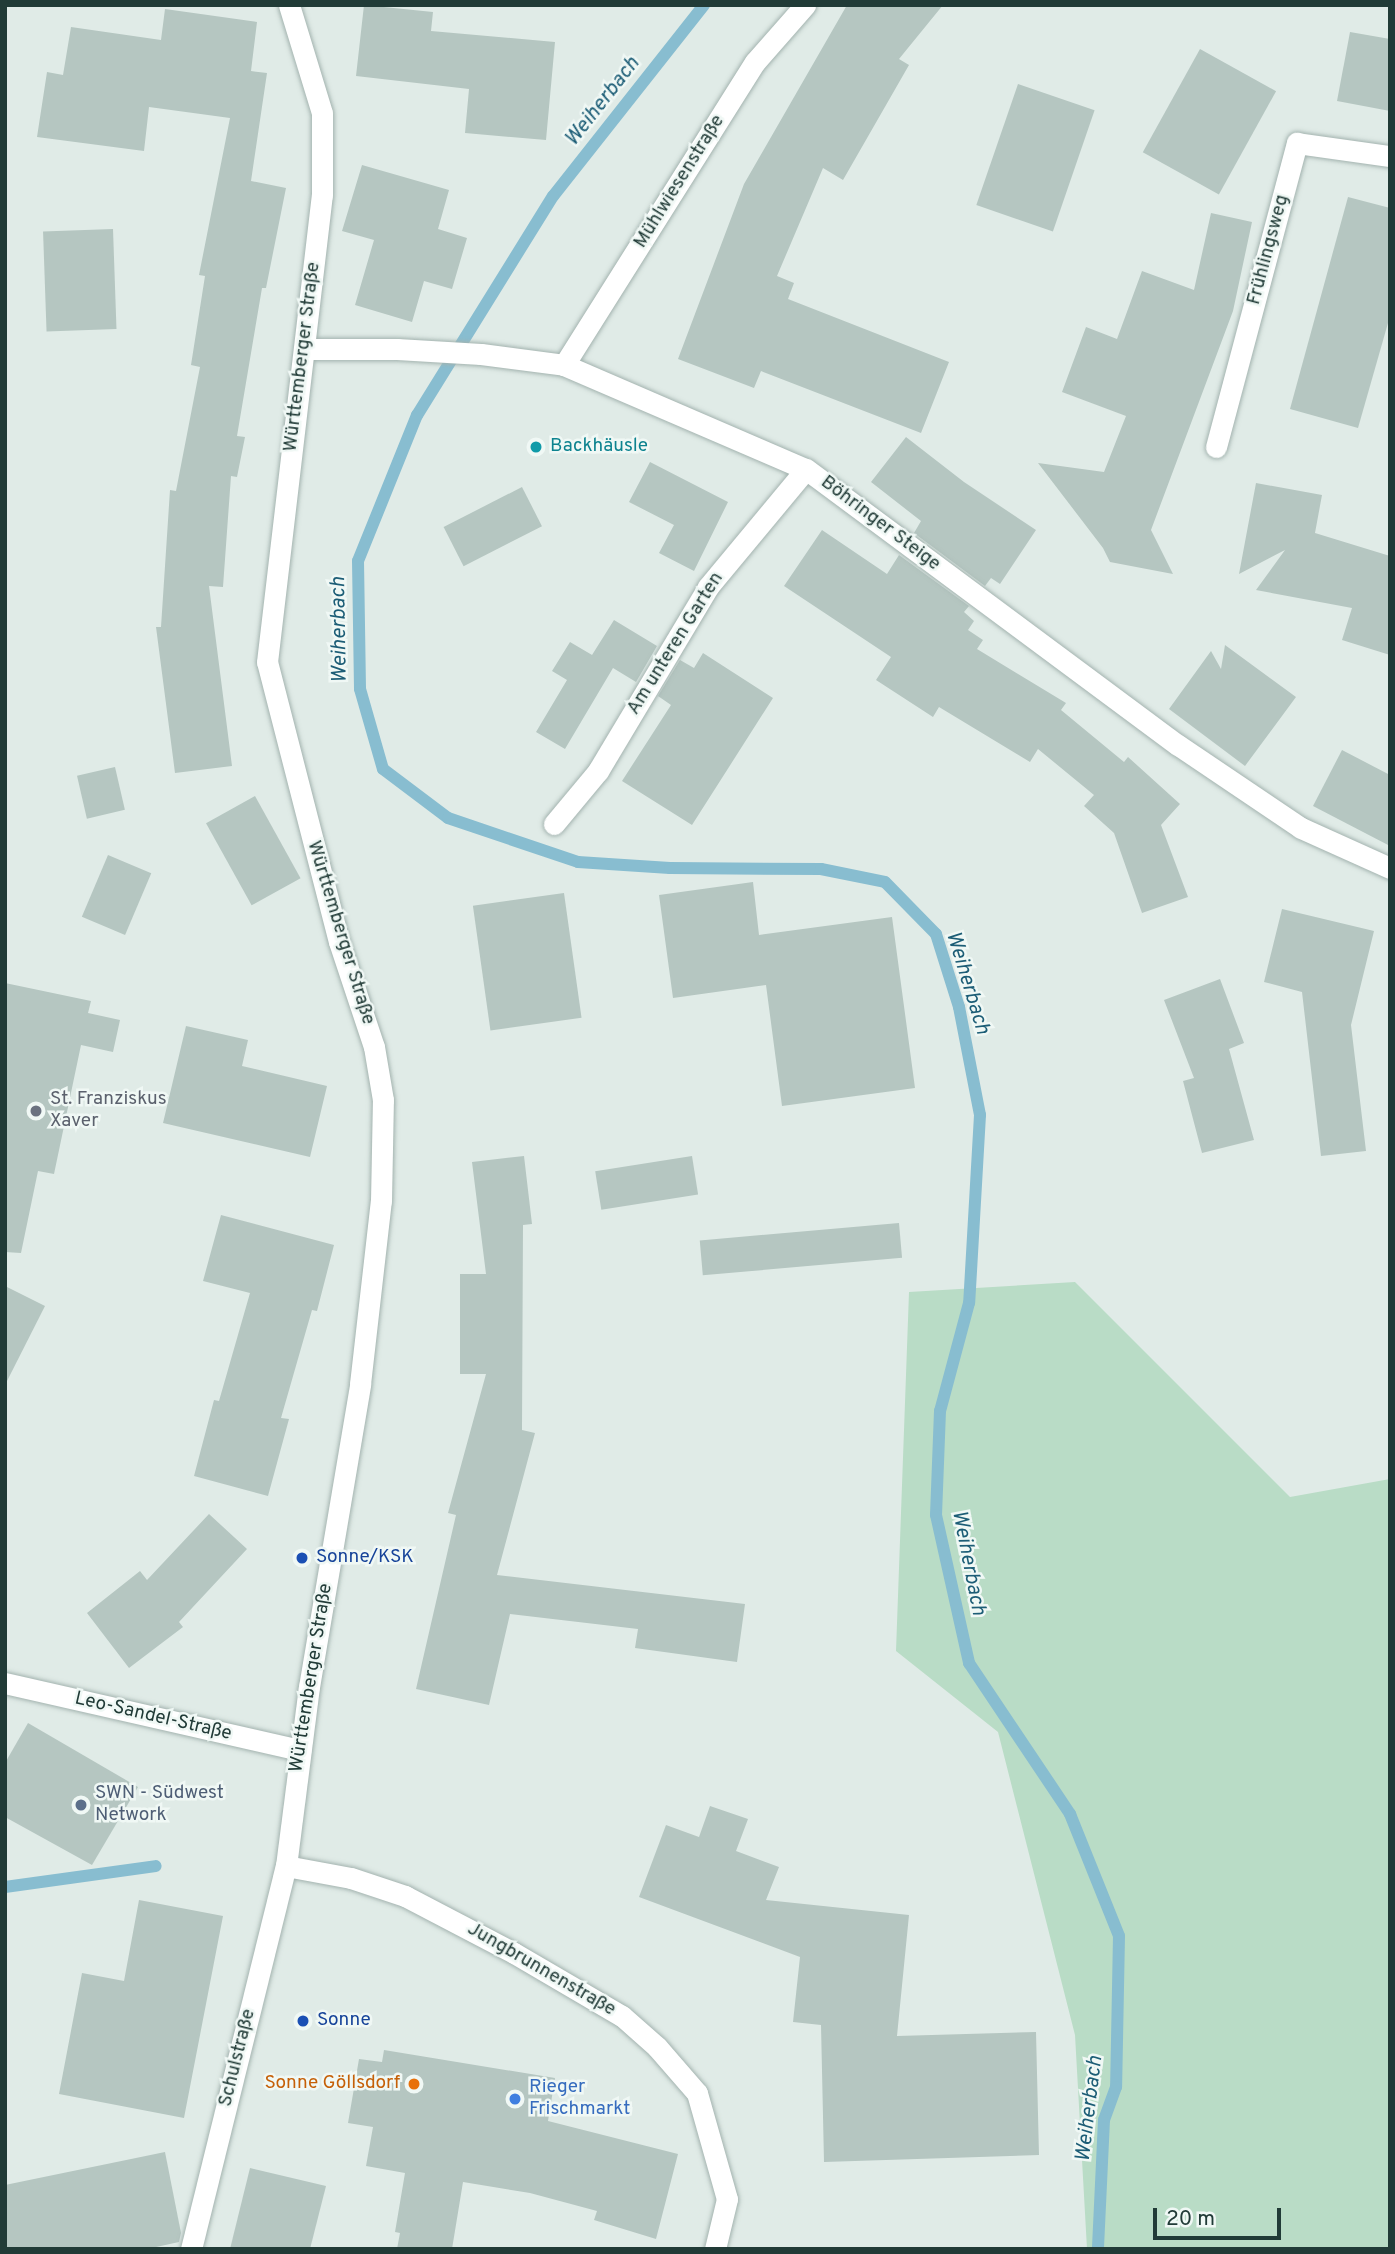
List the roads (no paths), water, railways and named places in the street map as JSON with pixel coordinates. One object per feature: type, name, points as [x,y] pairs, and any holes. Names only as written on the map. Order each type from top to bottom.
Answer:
[{"type":"street","name":"Württemberger Straße","points":[[286,1866],[301,1750],[374,1278],[381,1202],[383,1100],[374,1047],[339,942],[267,662],[322,195],[322,113],[289,5]]},
{"type":"street","name":"Mühlwiesenstraße","points":[[564,365],[755,62],[805,5]]},
{"type":"street","name":"Frühlingsweg","points":[[1216,447],[1297,143],[1390,156]]},
{"type":"street","name":"Böhringer Steige","points":[[304,349],[397,349],[481,354],[564,365],[806,468],[1178,746],[1301,828],[1390,869]]},
{"type":"street","name":"Am unteren Garten","points":[[554,824],[598,771],[708,587],[806,468]]},
{"type":"street","name":"Leo-Sandel-Straße","points":[[5,1683],[301,1750]]},
{"type":"street","name":"Schulstraße","points":[[191,2249],[286,1866]]},
{"type":"street","name":"Jungbrunnenstraße","points":[[286,1866],[351,1878],[405,1896],[514,1953],[622,2016],[657,2047],[697,2093],[727,2199],[715,2249]]},
{"type":"waterway","name":"Weiherbach","points":[[704,5],[553,196],[417,415],[358,561],[360,689],[383,769],[448,818],[578,862],[670,868],[821,869],[885,882],[936,934],[959,1007],[980,1115],[969,1303],[940,1411],[936,1515],[969,1663],[1070,1814],[1119,1936],[1116,2087],[1104,2120],[1098,2249]]},
{"type":"waterway","points":[[5,1887],[156,1866]]},
{"type":"place","name":"Backhäusle","points":[[536,447]]},
{"type":"place","name":"St. Franziskus Xaver","points":[[36,1111]]},
{"type":"place","name":"Sonne/KSK","points":[[302,1558]]},
{"type":"place","name":"SWN - Südwest Network","points":[[81,1805]]},
{"type":"place","name":"Sonne","points":[[303,2021]]},
{"type":"place","name":"Sonne Göllsdorf","points":[[414,2084]]},
{"type":"place","name":"Rieger Frischmarkt","points":[[515,2099]]}]
